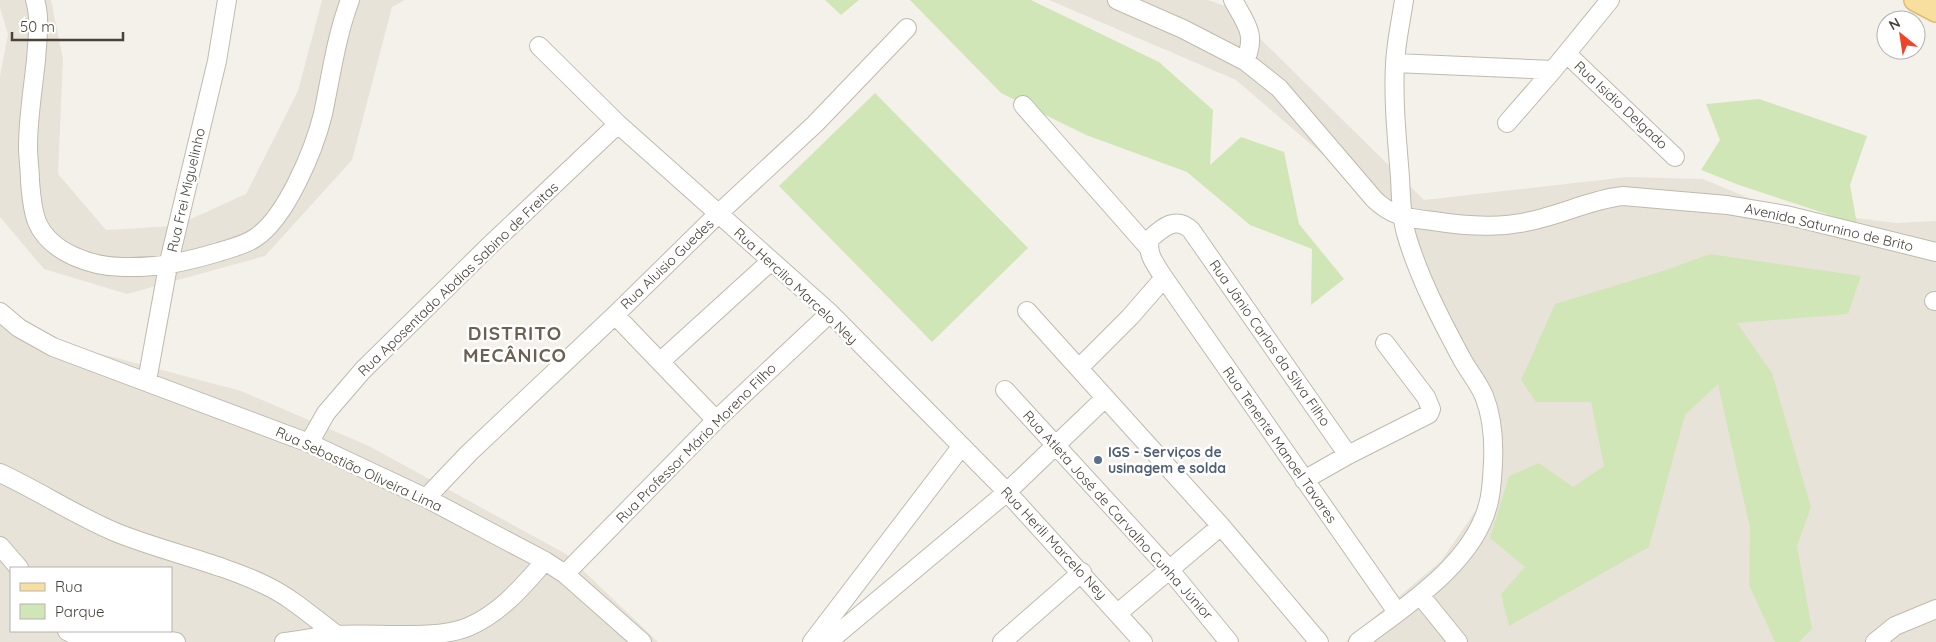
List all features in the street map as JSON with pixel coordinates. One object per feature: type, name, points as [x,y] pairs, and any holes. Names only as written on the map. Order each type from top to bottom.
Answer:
[{"type":"main road","points":[[1915,0],[1936,11]]},
{"type":"street","points":[[35,0],[38,30],[28,146],[32,200],[37,223],[49,238],[67,253],[87,262],[108,267],[168,266],[232,248],[254,239],[279,214],[292,192],[322,117],[344,17],[350,0]]},
{"type":"street","name":"Rua Frei Miguelinho","points":[[147,381],[168,266],[217,61],[227,0]]},
{"type":"street","name":"Avenida Saturnino de Brito","points":[[1117,0],[1184,29],[1245,61],[1279,88],[1383,208],[1403,218],[1462,225],[1493,226],[1545,218],[1578,206],[1610,197],[1622,196],[1727,205],[1776,213],[1936,252]]},
{"type":"street","points":[[1233,0],[1251,35],[1251,48],[1245,61]]},
{"type":"street","points":[[1358,642],[1444,574],[1464,552],[1477,530],[1488,505],[1492,475],[1494,441],[1484,396],[1463,360],[1432,298],[1406,235],[1395,116],[1395,63],[1404,0]]},
{"type":"street","points":[[1507,123],[1567,54],[1610,0]]},
{"type":"street","name":"Rua Aluisio Guedes","points":[[426,498],[469,453],[615,315],[718,214],[815,124],[907,28]]},
{"type":"street","name":"Rua Hercilio Marcelo Ney","points":[[539,46],[618,124],[830,313],[961,447]]},
{"type":"street","name":"Rua Isidio Delgado","points":[[1567,54],[1675,156]]},
{"type":"street","points":[[1395,63],[1553,70]]},
{"type":"street","points":[[1023,105],[1148,247]]},
{"type":"street","name":"Rua Aposentado Abdias Sabino de Freitas","points":[[309,443],[326,413],[363,370],[487,248],[618,124]]},
{"type":"street","name":"Rua Jânio Carlos da Silva Filho","points":[[1148,247],[1150,238],[1174,223],[1185,224],[1191,230],[1348,455]]},
{"type":"street","name":"Rua Tenente Manoel Tavares","points":[[1148,247],[1164,278],[1398,612]]},
{"type":"street","points":[[661,362],[771,261]]},
{"type":"street","points":[[1079,368],[1130,317],[1164,278]]},
{"type":"street","points":[[1027,311],[1221,526],[1320,642]]},
{"type":"street","name":"Rua Sebastião Oliveira Lima","points":[[0,312],[19,328],[54,347],[309,443],[426,498],[545,560],[565,574],[642,642]]},
{"type":"street","name":"Rua Professor Mário Moreno Filho","points":[[565,574],[716,420],[830,313]]},
{"type":"street","points":[[615,315],[716,420]]},
{"type":"street","points":[[1304,480],[1348,455],[1429,414],[1430,409],[1426,397],[1385,343]]},
{"type":"street","name":"Rua Atleta José de Carvalho Cunha Júnior","points":[[1005,390],[1169,569],[1229,642]]},
{"type":"street","points":[[828,642],[1007,492],[1105,398]]},
{"type":"street","points":[[812,642],[961,447]]},
{"type":"street","name":"Rua Herili Marcelo Ney","points":[[961,447],[1007,492],[1082,572],[1143,642]]},
{"type":"street","points":[[0,472],[73,513],[114,531],[266,585],[292,601],[337,635]]},
{"type":"street","points":[[1118,612],[1221,526]]},
{"type":"street","points":[[0,546],[18,567]]},
{"type":"street","points":[[284,642],[337,635],[452,638],[505,604],[545,560]]},
{"type":"street","points":[[1002,642],[1082,572]]},
{"type":"street","points":[[1420,594],[1458,642]]},
{"type":"street","points":[[1875,642],[1895,626],[1936,609]]},
{"type":"street","points":[[69,632],[80,638],[176,642]]},
{"type":"shaded area","points":[[0,0],[51,0],[63,59],[58,174],[106,230],[175,226],[246,194],[298,91],[322,0],[405,0],[392,7],[352,160],[265,256],[127,294],[44,269],[0,217],[0,76],[8,34],[0,8]]},
{"type":"shaded area","points":[[1049,0],[1208,0],[1228,7],[1424,200],[1627,177],[1703,179],[1773,208],[1896,223],[1936,221],[1936,642],[1345,642],[1441,561],[1490,490],[1486,402],[1393,215],[1236,80]]},
{"type":"shaded area","points":[[0,304],[64,344],[241,391],[369,446],[566,554],[658,642],[0,642]]},
{"type":"green space","points":[[825,0],[859,0],[841,15]]},
{"type":"green space","points":[[910,0],[1031,0],[1159,62],[1213,110],[1210,165],[1241,137],[1284,152],[1299,224],[1344,279],[1311,305],[1312,249],[1250,225],[1187,172],[1086,135],[1001,93]]},
{"type":"green space","points":[[875,93],[1028,248],[932,342],[779,186]]},
{"type":"green space","points":[[1759,99],[1867,136],[1850,185],[1857,224],[1739,185],[1701,170],[1720,140],[1706,104]]},
{"type":"green space","points":[[1710,254],[1861,276],[1848,314],[1737,323],[1772,373],[1811,507],[1797,546],[1812,629],[1799,642],[1775,642],[1749,585],[1750,528],[1718,384],[1685,415],[1649,547],[1509,626],[1501,594],[1525,567],[1490,538],[1509,476],[1539,463],[1573,487],[1604,466],[1591,402],[1536,402],[1521,380],[1555,304],[1666,270]]},
{"type":"place","name":"IGS - Serviços de usinagem e solda","points":[[1098,460]]},
{"type":"district","name":"DISTRITO MECÂNICO","points":[[515,344]]}]
